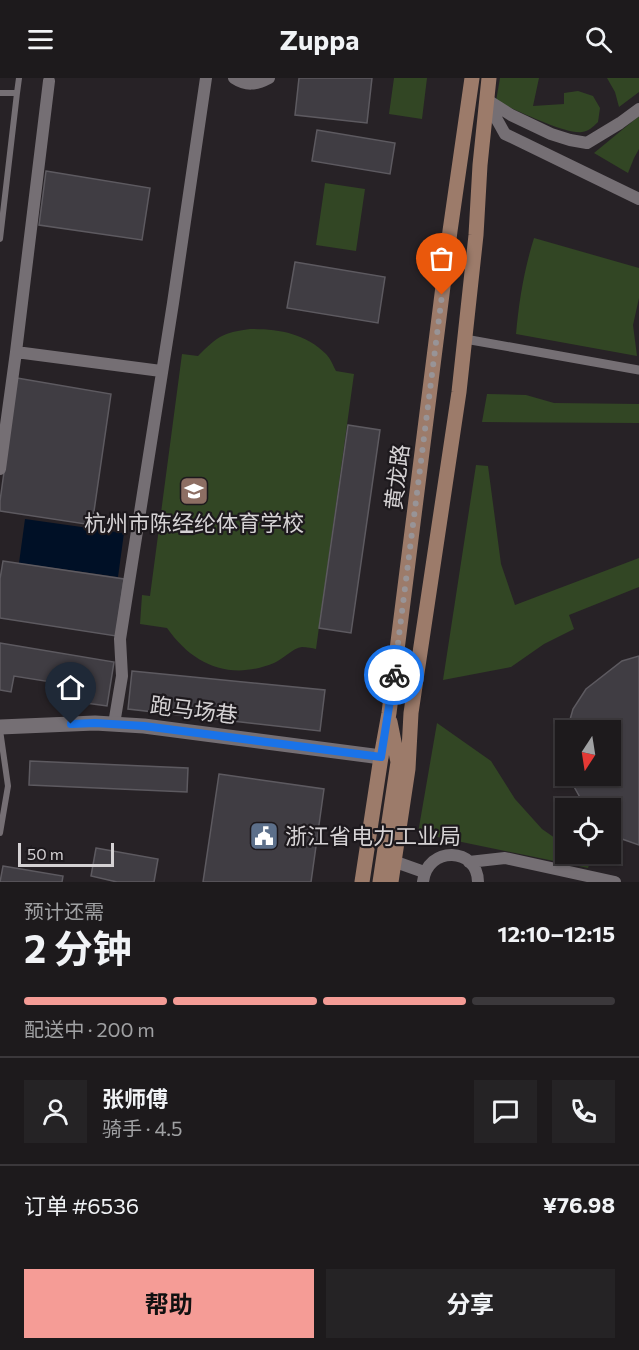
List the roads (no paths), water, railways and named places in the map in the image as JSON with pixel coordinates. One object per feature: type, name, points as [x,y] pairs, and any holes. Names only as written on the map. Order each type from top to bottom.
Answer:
[{"type":"main road","name":"黄龙路","points":[[362,882],[389,713],[450,231],[472,78]]},
{"type":"main road","points":[[391,882],[408,769],[411,713],[465,339],[489,78]]},
{"type":"main road","points":[[428,408],[435,398],[444,395],[452,400],[456,410]]},
{"type":"main road","points":[[380,882],[398,762],[389,713]]},
{"type":"street","points":[[114,724],[122,676],[120,639],[206,78]]},
{"type":"street","points":[[234,78],[243,83],[252,84],[269,78]]},
{"type":"street","points":[[0,469],[49,81]]},
{"type":"street","points":[[486,100],[551,134],[587,143],[639,109]]},
{"type":"street","points":[[486,100],[505,134],[639,199]]},
{"type":"street","points":[[465,339],[639,370]]},
{"type":"street","points":[[16,352],[161,370]]},
{"type":"street","name":"跑马场巷","points":[[0,728],[95,723],[144,726],[381,757]]},
{"type":"street","points":[[393,861],[423,877],[429,864],[436,858],[453,854],[469,862],[475,869],[478,882]]},
{"type":"street","points":[[469,862],[505,858],[615,882]]},
{"type":"lane","points":[[0,239],[19,78]]},
{"type":"lane","points":[[0,93],[18,93]]},
{"type":"lane","points":[[0,728],[8,786],[0,833]]},
{"type":"water","points":[[25,519],[124,533],[118,577],[19,563]]},
{"type":"place","name":"杭州市陈经纶体育学校","points":[[194,491]]},
{"type":"place","name":"浙江省电力工业局","points":[[264,836]]}]
